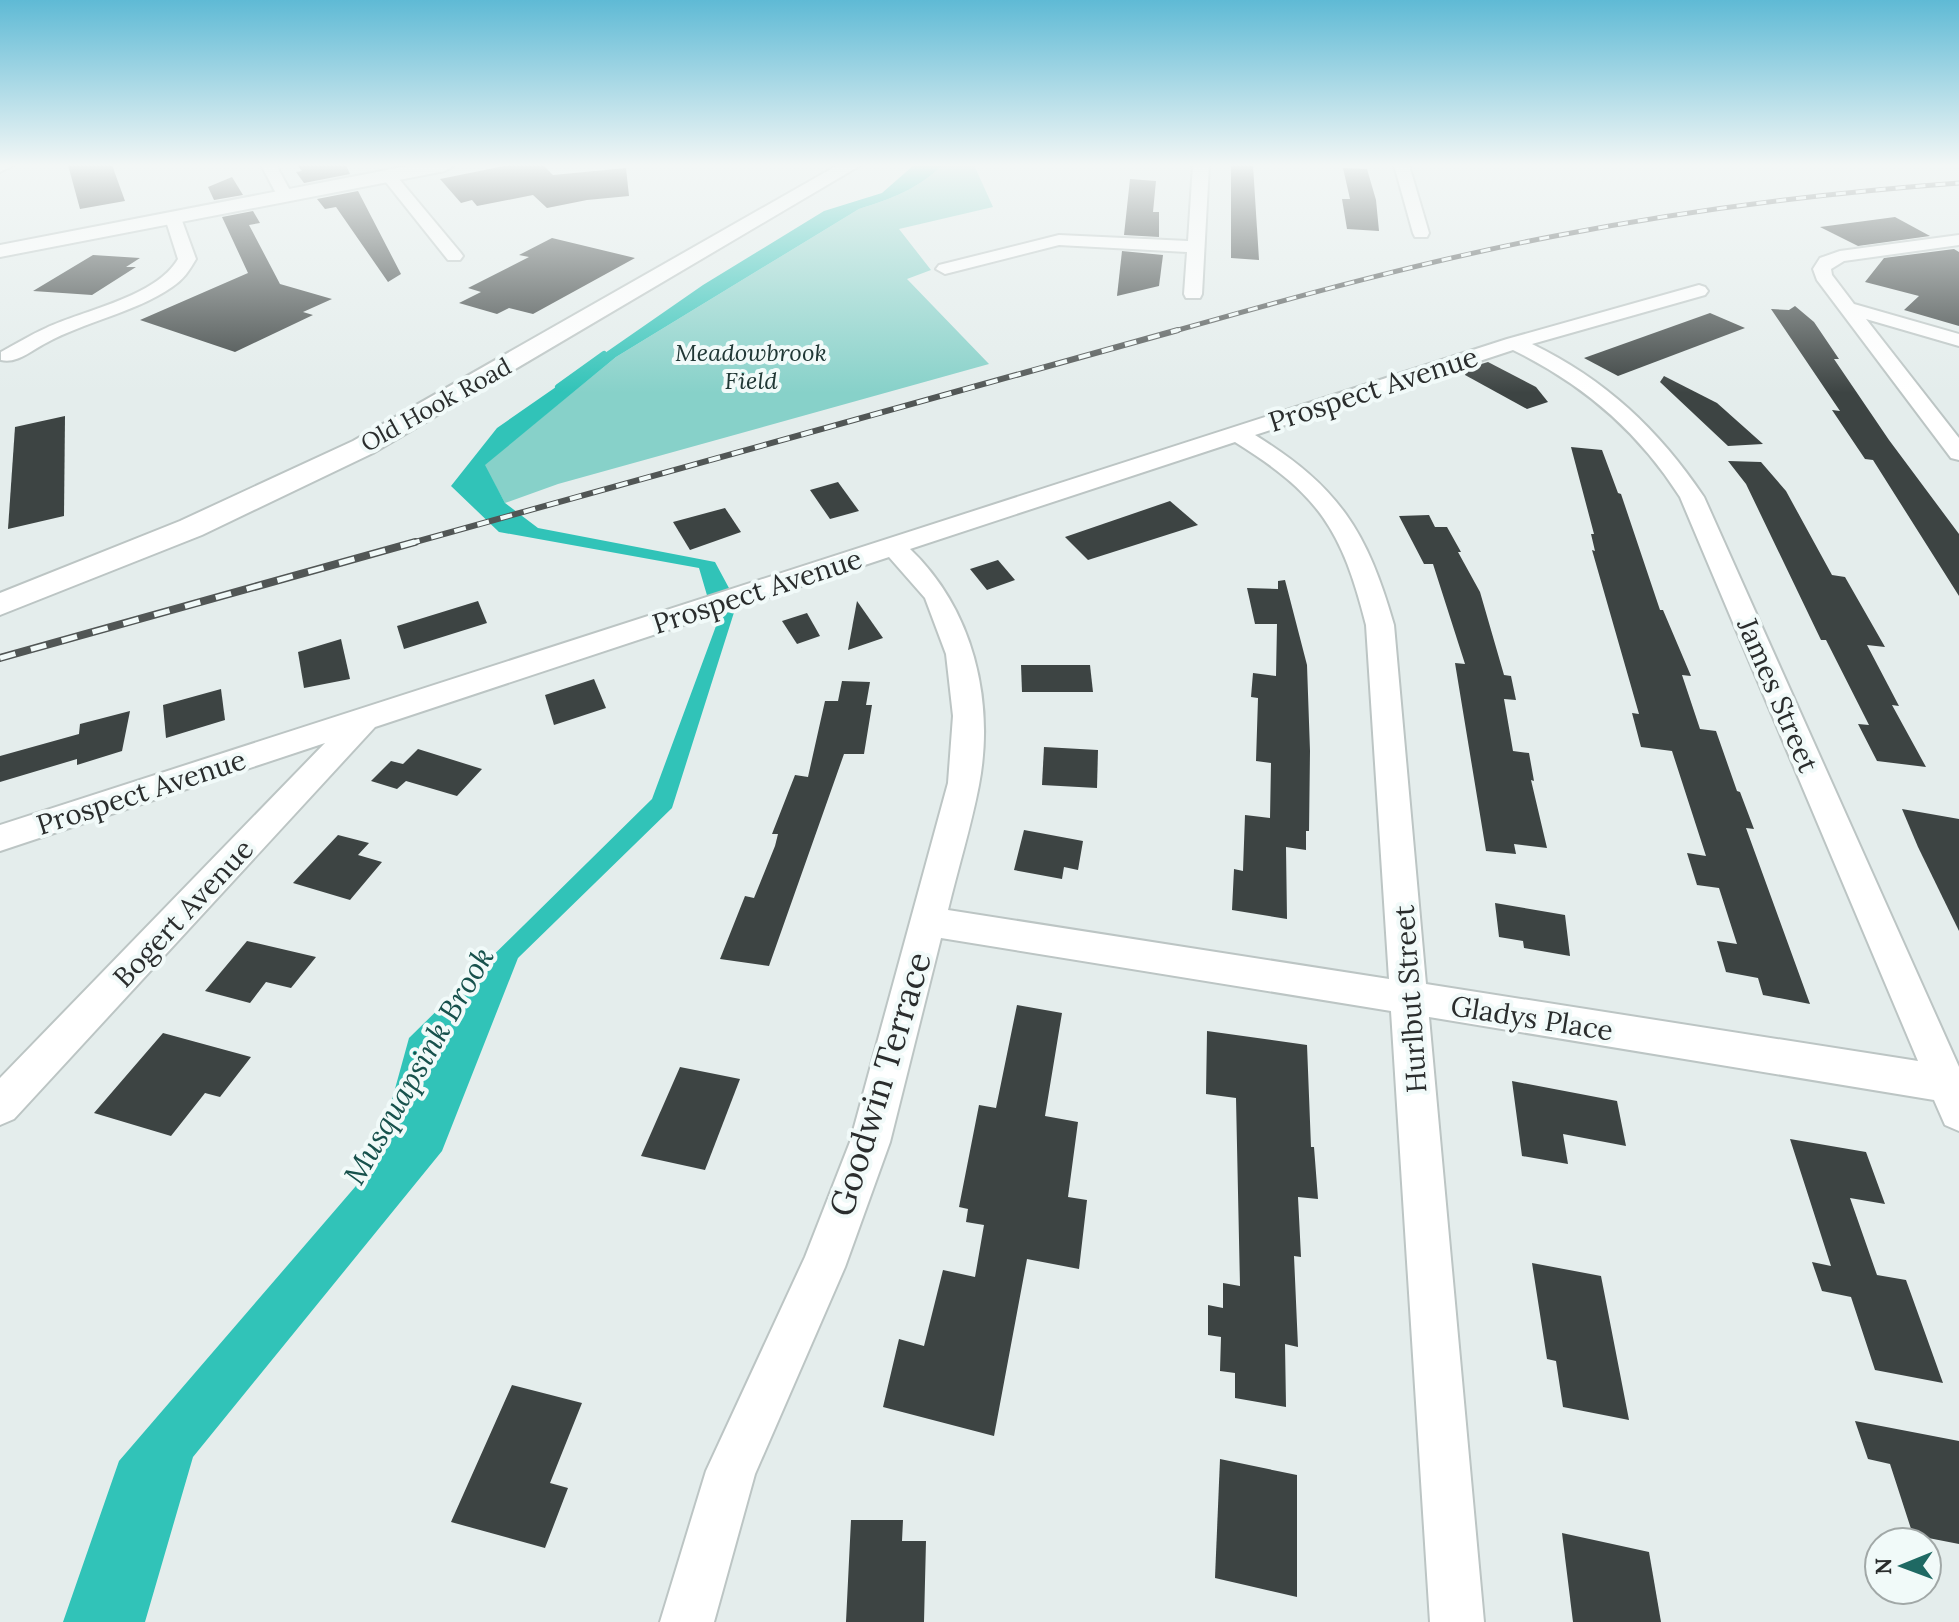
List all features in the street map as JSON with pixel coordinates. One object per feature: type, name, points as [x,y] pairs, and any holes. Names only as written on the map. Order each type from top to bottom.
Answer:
[{"type":"main road","points":[[0,251],[54,241]]},
{"type":"main road","name":"Old Hook Road","points":[[0,605],[191,528],[363,447],[721,241]]},
{"type":"street","points":[[8,356],[54,331],[156,289],[177,275],[185,267],[187,259],[181,241]]},
{"type":"street","points":[[442,241],[454,256]]},
{"type":"street","points":[[945,269],[1056,241]]},
{"type":"street","points":[[1073,241],[1196,247]]},
{"type":"street","points":[[1193,294],[1196,241]]},
{"type":"street","points":[[1954,241],[1840,256],[1826,262],[1822,269],[1823,276],[1959,453]]},
{"type":"street","name":"Prospect Avenue","points":[[0,838],[1514,343],[1699,291]]},
{"type":"street","points":[[1848,308],[1959,340]]},
{"type":"street","name":"James Street","points":[[1514,343],[1560,365],[1625,413],[1675,469],[1692,497],[1953,1098]]},
{"type":"street","name":"Hurlbut Street","points":[[1237,434],[1296,470],[1316,487],[1354,545],[1370,583],[1380,625],[1457,1622]]},
{"type":"street","name":"Goodwin Terrace","points":[[687,1622],[731,1471],[823,1267],[870,1142],[964,783],[969,736],[968,692],[961,652],[931,584],[893,547]]},
{"type":"street","name":"Bogert Avenue","points":[[0,1106],[366,720]]},
{"type":"street","name":"Gladys Place","points":[[928,921],[1410,998],[1953,1098]]},
{"type":"green space","name":"Meadowbrook Field","points":[[807,241],[908,241],[931,270],[907,279],[989,364],[558,484],[505,503],[484,465],[616,357]]},
{"type":"water","points":[[775,241],[807,241],[616,357],[485,465],[505,503],[538,528],[715,562],[737,603],[672,808],[518,958],[442,1151],[193,1457],[145,1622],[63,1622],[119,1461],[374,1165],[409,1038],[652,799],[716,626],[699,568],[499,532],[451,486],[497,428],[703,285]]},
{"type":"building","points":[[233,241],[257,241],[280,284],[332,299],[303,312],[313,315],[235,352],[140,320],[248,273]]},
{"type":"building","points":[[359,241],[384,241],[401,274],[388,282]]},
{"type":"building","points":[[547,241],[563,241],[635,258],[533,314],[509,308],[497,314],[459,303],[481,292],[468,288],[529,257],[519,255]]},
{"type":"building","points":[[1231,241],[1258,241],[1259,260],[1231,258]]},
{"type":"building","points":[[1847,241],[1896,241],[1858,246]]},
{"type":"building","points":[[1954,249],[1959,252],[1959,326],[1904,310],[1919,296],[1865,282],[1884,258]]},
{"type":"building","points":[[1122,251],[1163,255],[1159,286],[1117,296]]},
{"type":"building","points":[[93,255],[140,258],[126,267],[136,267],[92,295],[33,291]]},
{"type":"building","points":[[1795,306],[1814,322],[1839,359],[1834,359],[1889,440],[1959,534],[1959,596],[1873,460],[1865,459],[1832,410],[1840,411],[1771,309],[1789,310]]},
{"type":"building","points":[[1710,313],[1745,328],[1618,376],[1584,358]]},
{"type":"building","points":[[1488,362],[1536,387],[1548,402],[1527,409],[1465,375],[1468,368]]},
{"type":"building","points":[[1664,376],[1717,403],[1763,444],[1728,446],[1660,382]]},
{"type":"building","points":[[65,416],[64,516],[8,529],[15,427]]},
{"type":"building","points":[[1571,447],[1602,450],[1621,494],[1660,610],[1663,610],[1691,676],[1682,675],[1700,729],[1716,731],[1754,829],[1746,828],[1810,1004],[1763,995],[1758,978],[1726,972],[1717,941],[1737,944],[1719,888],[1697,885],[1687,853],[1706,856],[1672,751],[1641,747],[1632,713],[1639,714],[1592,550],[1595,551],[1591,534],[1594,534]]},
{"type":"building","points":[[1728,461],[1761,462],[1786,491],[1832,575],[1845,577],[1885,647],[1867,645],[1899,706],[1892,705],[1926,767],[1877,761],[1858,724],[1869,725],[1826,640],[1821,640],[1746,484]]},
{"type":"building","points":[[838,482],[859,511],[830,519],[810,490]]},
{"type":"building","points":[[1170,501],[1198,525],[1088,560],[1065,537]]},
{"type":"building","points":[[725,508],[741,532],[690,550],[673,522]]},
{"type":"building","points":[[1429,515],[1435,527],[1447,527],[1461,552],[1458,552],[1480,592],[1504,675],[1511,676],[1516,700],[1504,699],[1513,751],[1529,753],[1534,781],[1531,780],[1547,848],[1514,844],[1516,854],[1486,851],[1455,663],[1465,664],[1433,564],[1424,564],[1399,516]]},
{"type":"building","points":[[998,560],[1015,580],[987,590],[970,569]]},
{"type":"building","points":[[1285,580],[1307,665],[1310,751],[1306,850],[1286,847],[1287,919],[1232,910],[1234,869],[1243,871],[1245,815],[1270,818],[1271,763],[1256,761],[1258,698],[1251,697],[1253,673],[1276,676],[1277,624],[1255,624],[1247,588],[1278,589],[1278,581]]},
{"type":"building","points":[[478,601],[487,623],[404,649],[397,626]]},
{"type":"building","points":[[857,601],[883,638],[848,650]]},
{"type":"building","points":[[807,613],[820,636],[797,644],[782,621]]},
{"type":"building","points":[[341,639],[350,679],[304,688],[298,652]]},
{"type":"building","points":[[1021,665],[1090,665],[1093,692],[1022,692]]},
{"type":"building","points":[[594,679],[606,708],[554,725],[545,695]]},
{"type":"building","points":[[842,681],[870,682],[866,705],[872,705],[864,754],[844,754],[769,966],[720,959],[745,896],[754,898],[775,846],[778,834],[772,834],[795,775],[808,777],[825,701],[838,701]]},
{"type":"building","points":[[221,689],[225,720],[166,738],[163,705]]},
{"type":"building","points":[[130,711],[122,751],[77,765],[77,759],[0,782],[0,756],[79,734],[80,724]]},
{"type":"building","points":[[1044,747],[1098,750],[1097,788],[1042,785]]},
{"type":"building","points":[[418,749],[482,769],[457,796],[406,781],[397,789],[371,781],[391,761],[403,764]]},
{"type":"building","points":[[1902,809],[1959,819],[1959,931],[1918,847]]},
{"type":"building","points":[[1024,830],[1083,841],[1078,870],[1064,867],[1062,879],[1014,870]]},
{"type":"building","points":[[338,835],[369,843],[358,855],[382,862],[350,900],[293,883]]},
{"type":"building","points":[[1495,903],[1565,915],[1570,956],[1524,948],[1523,941],[1499,937]]},
{"type":"building","points":[[247,941],[316,957],[291,988],[266,982],[250,1003],[205,991]]},
{"type":"building","points":[[1017,1005],[1062,1013],[1045,1116],[1078,1122],[1068,1197],[1087,1200],[1079,1269],[1027,1259],[994,1436],[883,1407],[899,1339],[924,1346],[943,1270],[975,1277],[984,1225],[966,1222],[968,1209],[959,1207],[979,1105],[996,1108]]},
{"type":"building","points":[[1207,1031],[1307,1045],[1311,1147],[1314,1147],[1318,1199],[1298,1197],[1301,1257],[1294,1256],[1298,1347],[1285,1344],[1286,1407],[1235,1398],[1235,1373],[1220,1371],[1221,1337],[1208,1335],[1208,1305],[1223,1308],[1223,1283],[1240,1286],[1236,1098],[1206,1094]]},
{"type":"building","points":[[163,1033],[251,1057],[220,1097],[205,1093],[171,1136],[94,1113]]},
{"type":"building","points":[[680,1067],[740,1079],[705,1170],[641,1156]]},
{"type":"building","points":[[1512,1081],[1617,1101],[1626,1146],[1563,1134],[1568,1164],[1522,1156]]},
{"type":"building","points":[[1790,1139],[1866,1152],[1885,1204],[1850,1198],[1877,1275],[1906,1280],[1943,1383],[1875,1370],[1851,1297],[1822,1291],[1812,1262],[1831,1266]]},
{"type":"building","points":[[1532,1263],[1601,1276],[1629,1420],[1563,1407],[1556,1361],[1547,1359]]},
{"type":"building","points":[[512,1385],[582,1403],[550,1483],[568,1488],[545,1548],[451,1522]]},
{"type":"building","points":[[1855,1421],[1959,1441],[1959,1544],[1943,1541],[1943,1526],[1910,1526],[1890,1464],[1868,1459]]},
{"type":"building","points":[[1220,1459],[1297,1475],[1297,1597],[1215,1578]]},
{"type":"building","points":[[851,1520],[903,1520],[902,1541],[926,1541],[924,1622],[846,1622]]},
{"type":"building","points":[[1562,1533],[1649,1552],[1661,1622],[1573,1622]]},
{"type":"waterway","name":"Musquapsink Brook","points":[[558,387],[604,354]]},
{"type":"railway","points":[[1171,332],[1314,292],[1532,241]]},
{"type":"railway","points":[[408,544],[1178,330]]},
{"type":"railway","points":[[0,658],[415,542]]}]
